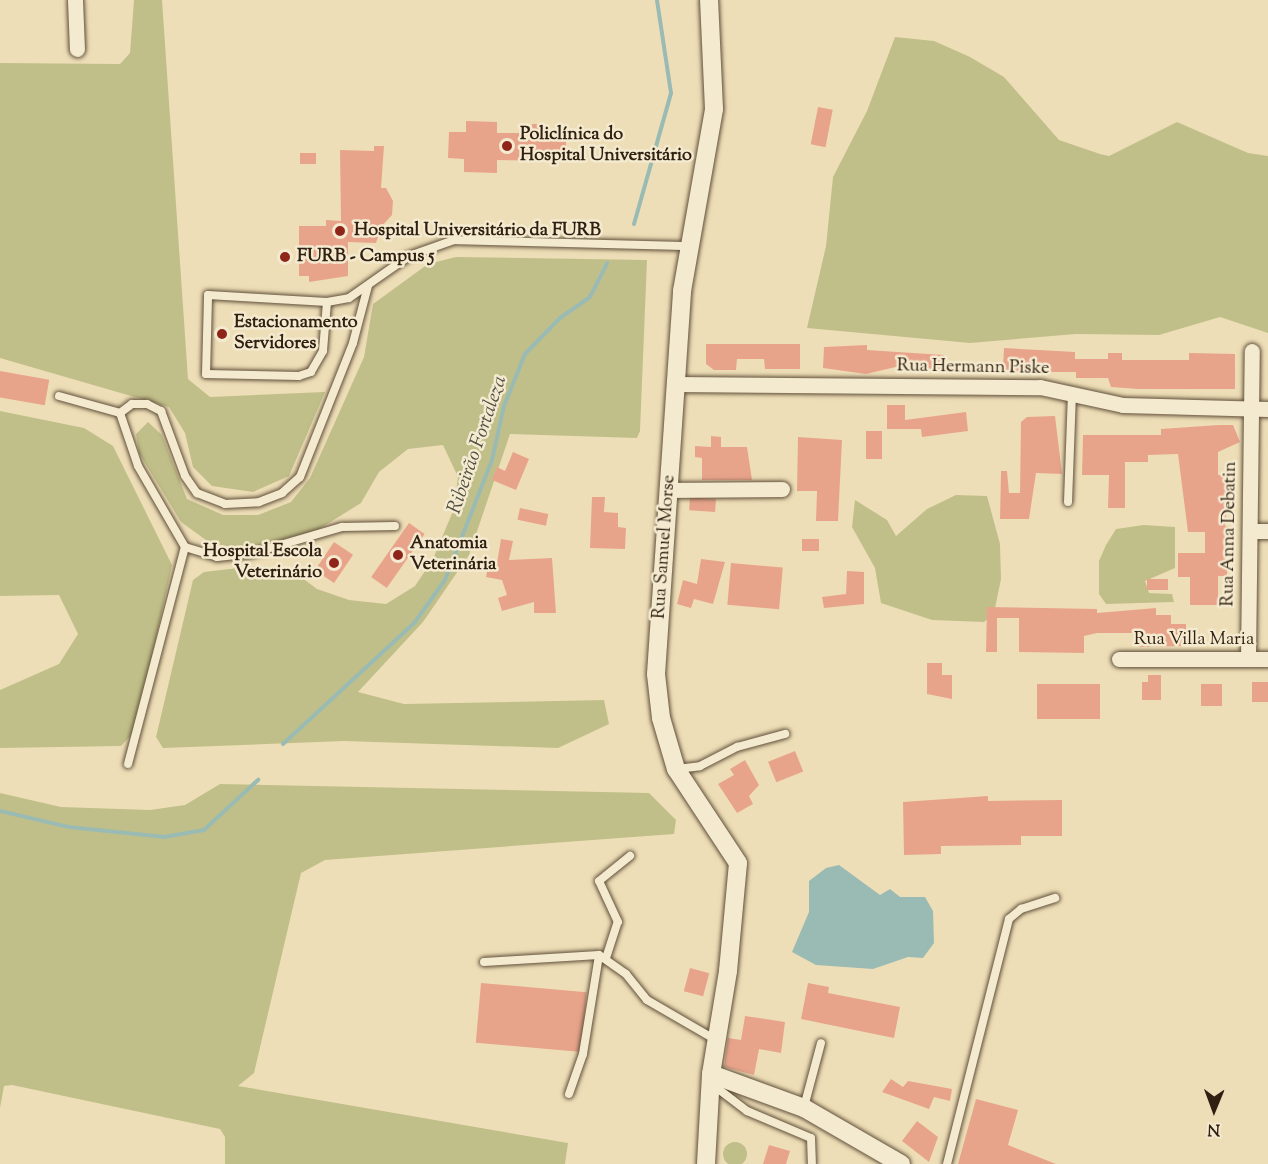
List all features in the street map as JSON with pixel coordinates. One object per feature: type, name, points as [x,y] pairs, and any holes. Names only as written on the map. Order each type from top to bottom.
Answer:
[{"type":"street","points":[[75,0],[77,49]]},
{"type":"street","name":"Rua Samuel Morse","points":[[706,1164],[711,1079],[718,1040],[738,863],[676,770],[661,718],[656,674],[675,384],[689,246],[714,109],[709,0]]},
{"type":"street","name":"Rua Anna Debatin","points":[[1248,659],[1252,351]]},
{"type":"street","name":"Rua Hermann Piske","points":[[675,384],[1072,390],[1124,405],[1268,409]]},
{"type":"street","points":[[669,490],[782,489]]},
{"type":"street","points":[[1250,531],[1268,531]]},
{"type":"street","name":"Rua Villa Maria","points":[[1119,659],[1268,659]]},
{"type":"street","points":[[711,1079],[804,1108],[901,1164]]},
{"type":"lane","points":[[327,302],[323,351],[311,372],[299,376],[206,374],[208,295],[327,302],[349,298],[409,256],[454,240],[689,246]]},
{"type":"lane","points":[[120,413],[132,404],[147,404],[161,411],[185,476],[197,493],[225,504],[259,502],[282,493],[300,477],[311,454],[353,343],[368,286]]},
{"type":"lane","points":[[1068,502],[1072,390]]},
{"type":"lane","points":[[59,396],[120,413]]},
{"type":"lane","points":[[120,413],[138,465],[185,547],[217,557],[253,553],[342,527],[395,526]]},
{"type":"lane","points":[[128,764],[185,547]]},
{"type":"lane","points":[[676,770],[700,766],[737,747],[785,734]]},
{"type":"lane","points":[[569,1094],[583,1054],[603,956],[618,922],[599,881],[630,856]]},
{"type":"lane","points":[[947,1164],[1009,919],[1021,909],[1054,898]]},
{"type":"lane","points":[[484,962],[603,956],[647,1000],[718,1040]]},
{"type":"lane","points":[[804,1108],[821,1043]]},
{"type":"lane","points":[[711,1079],[747,1111],[811,1138],[812,1164]]},
{"type":"shaded area","points":[[134,0],[162,0],[188,379],[210,397],[325,392],[289,476],[253,492],[212,486],[193,467],[185,433],[169,407],[0,358],[0,63],[120,64],[130,53]]},
{"type":"shaded area","points":[[895,37],[934,41],[970,57],[1004,77],[1059,140],[1100,154],[1109,156],[1177,122],[1248,153],[1268,156],[1268,333],[1220,317],[1159,335],[1076,334],[970,343],[807,328],[826,246],[833,177],[867,111]]},
{"type":"shaded area","points":[[456,257],[647,260],[640,431],[637,438],[510,434],[469,555],[423,622],[358,692],[404,704],[604,700],[609,724],[558,748],[344,741],[163,748],[156,737],[193,580],[204,572],[255,566],[289,568],[317,589],[349,600],[386,604],[415,586],[433,559],[453,511],[458,477],[443,445],[408,449],[379,472],[361,503],[316,531],[244,549],[210,543],[181,522],[139,453],[136,434],[148,422],[162,435],[187,499],[223,515],[258,515],[291,502],[310,478],[364,357],[373,304],[428,264]]},
{"type":"shaded area","points":[[0,411],[84,428],[113,446],[172,565],[136,730],[121,746],[0,748],[0,690],[59,664],[78,634],[59,595],[0,596]]},
{"type":"shaded area","points":[[956,495],[987,496],[1000,544],[1001,579],[994,613],[984,622],[932,620],[881,603],[875,568],[852,527],[855,500],[887,520],[896,536],[927,509]]},
{"type":"shaded area","points":[[1144,525],[1175,527],[1175,568],[1145,581],[1149,593],[1172,594],[1174,602],[1106,604],[1099,594],[1099,561],[1106,545],[1116,529]]},
{"type":"shaded area","points":[[220,784],[649,793],[676,820],[674,834],[325,860],[301,873],[254,1073],[238,1086],[568,1143],[565,1164],[225,1164],[225,1137],[220,1129],[12,1085],[4,1086],[0,1108],[0,793],[61,807],[150,810],[185,805]]},
{"type":"shaded area","points":[[735,1142],[740,1143],[746,1149],[746,1159],[740,1165],[735,1166],[730,1165],[724,1159],[723,1154],[724,1149],[730,1143]]},
{"type":"water","points":[[839,865],[880,895],[890,889],[900,897],[925,897],[933,911],[934,943],[923,958],[908,957],[873,969],[816,965],[792,952],[809,912],[809,881],[826,868]]},
{"type":"building","points":[[818,107],[833,110],[825,147],[811,144]]},
{"type":"building","name":"Policlínica do Hospital Universitário","points":[[466,121],[497,122],[497,133],[532,133],[532,124],[545,124],[545,133],[566,134],[566,161],[497,160],[497,173],[464,172],[464,159],[448,158],[449,132],[466,132]]},
{"type":"building","name":"Hospital Universitário da FURB","points":[[374,146],[384,146],[381,188],[386,188],[393,201],[392,215],[381,227],[376,243],[348,242],[348,276],[309,282],[309,276],[299,276],[299,226],[326,226],[326,220],[341,221],[340,150],[374,151]]},
{"type":"building","points":[[300,153],[316,153],[316,164],[300,164]]},
{"type":"building","points":[[706,344],[800,344],[800,369],[765,369],[764,359],[737,359],[736,370],[714,370],[706,364]]},
{"type":"building","points":[[867,345],[867,350],[944,355],[943,370],[900,366],[866,374],[823,368],[824,347]]},
{"type":"building","points":[[1004,348],[1075,352],[1075,359],[1108,359],[1108,353],[1122,353],[1122,360],[1189,360],[1189,353],[1235,354],[1235,389],[1111,387],[1108,378],[1076,378],[1076,372],[1017,372],[1003,369]]},
{"type":"building","points":[[0,371],[49,380],[45,405],[0,397]]},
{"type":"building","points":[[887,405],[905,405],[905,420],[966,412],[968,431],[922,437],[921,429],[887,429]]},
{"type":"building","points":[[1055,416],[1062,474],[1036,473],[1029,519],[1000,519],[1001,471],[1007,471],[1009,493],[1020,493],[1021,422],[1027,417]]},
{"type":"building","points":[[1233,425],[1240,442],[1218,452],[1218,475],[1229,475],[1225,526],[1235,529],[1235,550],[1227,550],[1227,576],[1218,576],[1218,605],[1190,605],[1190,577],[1178,577],[1178,553],[1205,553],[1205,532],[1188,532],[1178,454],[1148,455],[1148,462],[1125,462],[1125,508],[1108,508],[1109,475],[1082,475],[1083,435],[1161,435],[1161,429]]},
{"type":"building","points":[[866,431],[882,431],[882,459],[866,459]]},
{"type":"building","points":[[711,436],[721,437],[721,447],[747,447],[752,480],[702,480],[702,458],[695,457],[695,446],[711,447]]},
{"type":"building","points":[[798,437],[842,440],[838,521],[816,521],[817,491],[797,491]]},
{"type":"building","points":[[513,452],[529,459],[516,490],[492,480],[497,467],[505,471]]},
{"type":"building","points":[[592,497],[605,497],[604,512],[618,513],[618,527],[626,528],[625,549],[590,548]]},
{"type":"building","points":[[690,497],[716,499],[715,512],[689,510]]},
{"type":"building","points":[[520,508],[548,514],[546,526],[518,520]]},
{"type":"building","name":"Anatomia Veterinária","points":[[409,523],[425,534],[387,588],[371,577]]},
{"type":"building","points":[[501,539],[513,541],[509,560],[552,558],[556,613],[534,613],[534,602],[502,611],[498,598],[507,595],[502,580],[486,577],[488,567],[496,569]]},
{"type":"building","points":[[802,539],[819,539],[819,551],[802,551]]},
{"type":"building","name":"Hospital Escola Veterinário","points":[[334,542],[353,555],[334,583],[315,570]]},
{"type":"building","points":[[701,559],[725,562],[713,604],[694,599],[691,608],[677,604],[683,580],[697,584]]},
{"type":"building","points":[[731,563],[783,568],[779,609],[727,605]]},
{"type":"building","points":[[847,571],[864,572],[864,604],[824,608],[822,597],[846,594]]},
{"type":"building","points":[[1147,579],[1168,579],[1168,590],[1147,590]]},
{"type":"building","points":[[987,607],[1097,609],[1097,613],[1156,608],[1156,615],[1171,615],[1171,624],[1186,624],[1186,646],[1138,647],[1138,633],[1097,633],[1084,636],[1084,653],[1019,652],[1019,618],[997,618],[997,652],[986,652]]},
{"type":"building","points":[[927,663],[942,663],[942,675],[952,675],[952,699],[927,694]]},
{"type":"building","points":[[1148,675],[1161,675],[1161,700],[1142,700],[1142,682],[1148,682]]},
{"type":"building","points":[[1252,682],[1268,682],[1268,702],[1252,702]]},
{"type":"building","points":[[1037,684],[1100,684],[1100,719],[1037,719]]},
{"type":"building","points":[[1201,684],[1222,684],[1222,706],[1201,706]]},
{"type":"building","points":[[795,751],[803,771],[776,782],[768,762]]},
{"type":"building","points":[[745,760],[759,785],[749,796],[753,804],[737,813],[718,784],[734,775],[730,769]]},
{"type":"building","points":[[988,796],[988,801],[1062,800],[1062,836],[1021,836],[1021,845],[941,846],[941,854],[904,855],[903,802]]},
{"type":"building","points":[[690,968],[709,973],[703,996],[684,991]]},
{"type":"building","points":[[481,983],[587,992],[581,1052],[476,1043]]},
{"type":"building","points":[[808,983],[829,987],[828,993],[900,1007],[894,1038],[801,1019]]},
{"type":"building","points":[[745,1016],[785,1022],[781,1053],[759,1049],[754,1075],[724,1067],[728,1038],[741,1040]]},
{"type":"building","points":[[891,1079],[903,1087],[908,1081],[952,1089],[950,1101],[934,1097],[929,1109],[882,1092]]},
{"type":"building","points":[[976,1099],[1018,1110],[1008,1145],[1056,1164],[958,1164]]},
{"type":"building","points":[[917,1121],[938,1137],[929,1162],[902,1141]]},
{"type":"building","points":[[769,1145],[790,1151],[786,1164],[763,1164]]},
{"type":"waterway","name":"Ribeirão Fortaleza","points":[[634,224],[671,93],[657,0]]},
{"type":"waterway","name":"Ribeirão Fortaleza","points":[[283,744],[415,622],[445,580],[492,460],[504,406],[525,354],[560,318],[590,297],[607,263]]},
{"type":"waterway","name":"Ribeirão Fortaleza","points":[[0,811],[69,827],[164,837],[204,830],[258,780]]},
{"type":"place","name":"Policlínica do Hospital Universitário","points":[[507,146]]},
{"type":"place","name":"Hospital Universitário da FURB","points":[[340,231]]},
{"type":"place","name":"FURB - Campus 5","points":[[285,257]]},
{"type":"place","name":"Estacionamento Servidores","points":[[222,334]]},
{"type":"place","name":"Anatomia Veterinária","points":[[398,555]]},
{"type":"place","name":"Hospital Escola Veterinário","points":[[334,563]]}]
